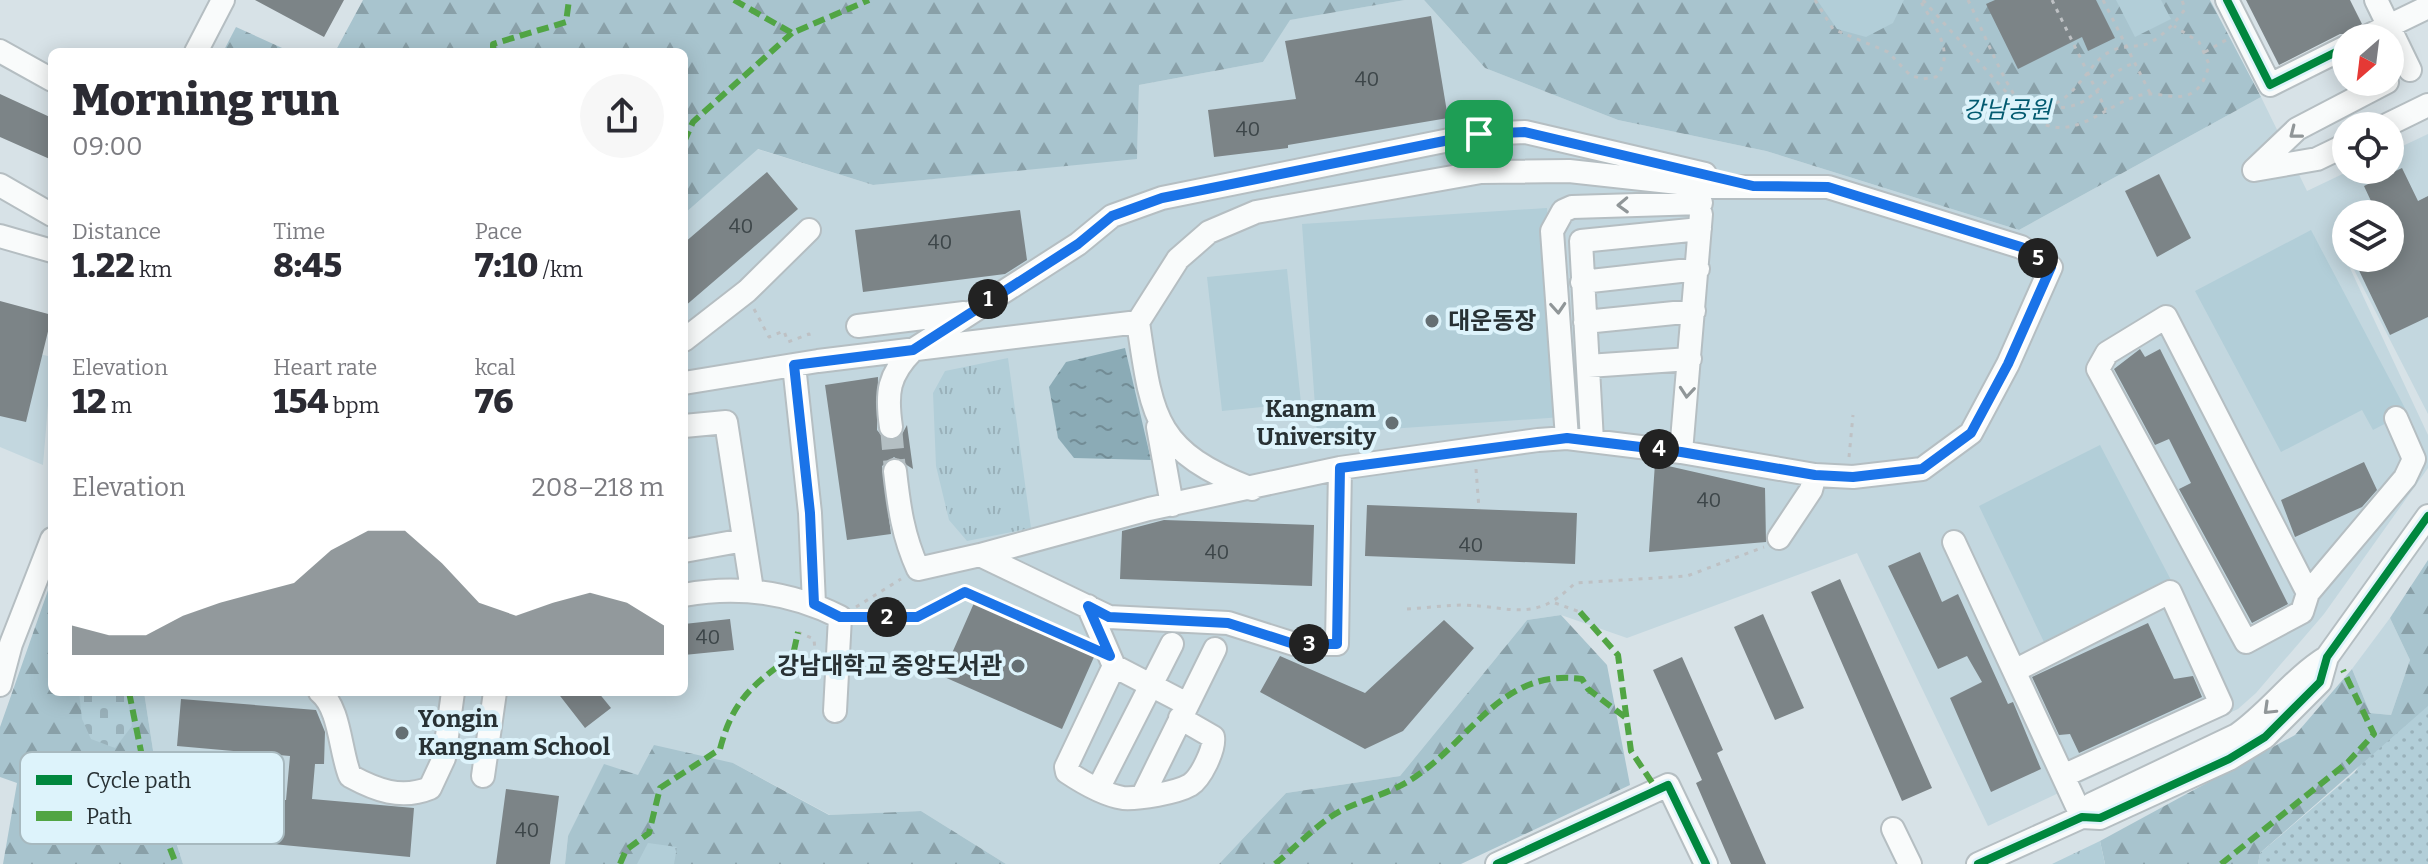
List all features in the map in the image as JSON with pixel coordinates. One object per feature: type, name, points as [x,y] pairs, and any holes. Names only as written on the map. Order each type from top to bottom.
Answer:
[{"type":"street","points":[[198,48],[223,0]]},
{"type":"street","points":[[2227,0],[2270,85],[2332,54]]},
{"type":"street","points":[[2376,0],[2388,24]]},
{"type":"street","points":[[2393,24],[2428,7]]},
{"type":"street","points":[[2404,46],[2419,66]]},
{"type":"street","points":[[0,51],[48,78]]},
{"type":"street","points":[[2332,152],[2317,159],[2254,170],[2297,129],[2360,96]]},
{"type":"street","points":[[2404,117],[2428,105]]},
{"type":"street","points":[[891,427],[888,385],[896,367],[913,350],[1078,244],[1112,216],[1162,198],[1479,134],[1525,132],[1753,186]]},
{"type":"street","points":[[1172,505],[1157,421],[1149,397],[1138,322],[1178,259],[1209,232],[1256,212],[1481,172],[1569,171],[1708,195]]},
{"type":"street","points":[[0,185],[48,213]]},
{"type":"street","points":[[895,471],[904,534],[918,569],[1172,505],[1340,468],[1567,438],[1681,452],[1815,475],[1847,476],[1922,469],[1971,433],[2008,364],[2051,267],[2021,247],[1828,187],[1753,186],[1708,195],[1572,207],[1557,219],[1552,231],[1567,438]]},
{"type":"street","points":[[1681,452],[1700,229],[1708,195]]},
{"type":"street","points":[[1592,441],[1581,241],[1700,229]]},
{"type":"street","points":[[688,337],[744,294],[809,230]]},
{"type":"street","points":[[0,236],[48,250]]},
{"type":"street","points":[[1582,282],[1698,269]]},
{"type":"street","points":[[1585,322],[1694,311]]},
{"type":"street","points":[[858,326],[969,313]]},
{"type":"street","points":[[2308,593],[2166,317],[2107,353],[2098,369],[2246,642],[2302,612],[2308,593],[2405,478],[2414,459],[2396,418]]},
{"type":"street","points":[[688,382],[794,365],[1138,322]]},
{"type":"street","points":[[1588,366],[1690,359]]},
{"type":"street","points":[[794,365],[810,513],[814,604]]},
{"type":"street","points":[[1157,421],[1196,464],[1252,489]]},
{"type":"street","points":[[688,426],[726,422],[752,590]]},
{"type":"street","points":[[980,555],[1109,617],[1228,623],[1294,644],[1337,644],[1340,468]]},
{"type":"street","points":[[1779,538],[1811,490],[1815,475]]},
{"type":"street","points":[[1978,864],[2082,817],[2092,804],[2241,743],[2255,723],[2306,670],[2327,657],[2428,516]]},
{"type":"street","points":[[688,550],[744,540]]},
{"type":"street","points":[[1954,542],[2082,817]]},
{"type":"street","points":[[0,685],[11,644],[48,549]]},
{"type":"street","points":[[688,594],[712,590],[752,590],[814,604],[840,617],[835,711]]},
{"type":"street","points":[[2014,671],[2170,592],[2241,743]]},
{"type":"street","points":[[1088,606],[1112,661],[1151,686],[1213,737],[1214,744],[1197,779],[1188,787],[1126,798],[1098,789],[1071,775],[1066,767],[1112,661]]},
{"type":"street","points":[[1098,789],[1172,644]]},
{"type":"street","points":[[1143,795],[1215,649]]},
{"type":"street","points":[[325,696],[330,700],[341,754],[350,776],[393,794],[412,795],[430,788],[444,758],[452,696]]},
{"type":"street","points":[[483,776],[494,696]]},
{"type":"street","points":[[2063,776],[2221,704]]},
{"type":"street","points":[[1497,864],[1668,785],[1706,864]]},
{"type":"street","points":[[1893,829],[1910,864]]},
{"type":"path","points":[[1815,0],[1833,29],[1888,52],[1910,75],[1922,79],[1936,77],[1945,66],[1947,51],[1921,0]]},
{"type":"path","points":[[1921,0],[2017,104],[2036,120],[2068,127],[2086,124],[2106,110],[2150,93],[2176,97],[2192,94],[2207,73],[2205,52],[2199,42],[2174,26]]},
{"type":"path","points":[[1968,0],[2017,104]]},
{"type":"path","points":[[2052,0],[2106,110]]},
{"type":"path","points":[[2103,0],[2150,93]]},
{"type":"path","points":[[2048,106],[2078,85],[2104,55],[2125,44],[2142,45],[2174,26],[2185,9],[2182,0]]},
{"type":"path","points":[[2205,52],[2242,31]]},
{"type":"path","points":[[2017,104],[2074,107],[2098,92],[2114,74],[2135,63]]},
{"type":"path","points":[[744,294],[769,337],[784,331],[788,342],[809,334],[811,346]]},
{"type":"path","points":[[1847,476],[1853,415]]},
{"type":"path","points":[[1475,449],[1479,509]]},
{"type":"path","points":[[1407,609],[1463,605],[1524,611],[1555,603],[1575,583],[1687,576],[1751,552]]},
{"type":"path","points":[[840,617],[918,569]]},
{"type":"path","points":[[840,617],[917,617],[965,592],[1112,661]]},
{"type":"path","points":[[1555,603],[1580,612]]},
{"type":"path","points":[[798,632],[814,639],[817,665],[836,672]]},
{"type":"shaded area","name":"Kangnam University","points":[[1405,0],[1424,0],[1485,68],[1618,120],[1766,151],[2019,230],[2261,97],[2307,191],[2332,179],[2332,184],[2404,184],[2404,145],[2428,134],[2428,414],[2355,272],[2404,272],[2404,200],[2332,200],[2332,272],[2352,272],[2428,435],[2428,468],[2324,614],[2256,693],[2238,709],[1988,826],[1857,553],[1627,638],[1561,615],[1527,620],[1400,776],[1286,793],[1219,864],[1006,864],[921,811],[830,815],[733,763],[638,775],[568,836],[565,864],[183,864],[177,844],[284,844],[284,752],[153,752],[145,696],[688,696],[688,210],[757,149],[873,185],[1137,158],[1139,85],[1263,62],[1289,20]]},
{"type":"shaded area","points":[[0,345],[48,356],[43,465],[0,447]]},
{"type":"shaded area","points":[[2390,618],[2410,660],[2391,715],[2370,713],[2352,669]]},
{"type":"green space","points":[[363,0],[1405,0],[1290,20],[1263,62],[1139,85],[1137,159],[873,185],[758,149],[688,210],[688,48],[337,48]]},
{"type":"green space","name":"강남공원","points":[[1424,0],[2210,0],[2261,97],[2019,230],[1766,151],[1618,120],[1485,68]]},
{"type":"green space","points":[[1817,0],[1904,0],[1893,23],[1866,37],[1837,29]]},
{"type":"green space","points":[[2116,0],[2161,0],[2171,19],[2135,37]]},
{"type":"green space","points":[[236,27],[282,48],[225,48]]},
{"type":"green space","name":"대운동장","points":[[1547,208],[1562,417],[1317,434],[1302,224]]},
{"type":"green space","points":[[2311,230],[2407,412],[2373,430],[2362,410],[2281,452],[2195,291]]},
{"type":"green space","points":[[1287,269],[1301,403],[1222,411],[1207,277]]},
{"type":"green space","points":[[1008,358],[1031,528],[967,541],[949,520],[936,466],[933,393],[945,371]]},
{"type":"green space","points":[[2100,445],[2172,582],[2044,642],[1979,506]]},
{"type":"green space","points":[[2428,560],[2428,706],[2260,853],[2258,864],[2105,864],[2100,841],[2295,735],[2352,669],[2370,713],[2391,715],[2410,660],[2390,618]]},
{"type":"green space","points":[[48,590],[48,696],[145,696],[153,752],[20,752],[20,844],[177,844],[183,864],[3,864],[17,783],[0,777],[0,727]]},
{"type":"green space","points":[[1561,615],[1607,665],[1630,785],[1461,864],[1219,864],[1286,793],[1400,776],[1527,620]]},
{"type":"green space","points":[[2428,663],[2428,864],[2258,864],[2260,853],[2355,772]]},
{"type":"green space","points":[[79,696],[128,696],[132,726],[115,748],[91,739],[82,719]]},
{"type":"green space","points":[[654,745],[733,763],[829,815],[921,811],[1006,864],[565,864],[568,836],[604,764],[638,775]]},
{"type":"green space","points":[[2100,841],[2105,864],[2052,864]]},
{"type":"green space","points":[[648,843],[677,847],[674,864],[637,864]]},
{"type":"water","points":[[1125,348],[1151,460],[1074,458],[1058,438],[1049,387],[1066,362]]},
{"type":"building","points":[[255,0],[344,0],[324,37]]},
{"type":"building","points":[[1995,0],[2096,0],[2115,38],[2088,51],[2082,37],[2018,69],[1986,4]]},
{"type":"building","points":[[2246,0],[2350,0],[2362,24],[2332,24],[2332,38],[2279,65]]},
{"type":"building","points":[[1431,16],[1448,118],[1288,145],[1288,148],[1214,157],[1208,110],[1296,99],[1285,41]]},
{"type":"building","points":[[0,94],[48,116],[48,158],[0,137]]},
{"type":"building","points":[[767,172],[798,209],[688,304],[688,240]]},
{"type":"building","points":[[2404,172],[2418,201],[2428,196],[2428,317],[2390,335],[2360,272],[2404,272],[2404,200],[2370,200],[2364,186],[2404,184]]},
{"type":"building","points":[[2159,174],[2191,238],[2157,257],[2125,191]]},
{"type":"building","points":[[1020,210],[1027,260],[1005,274],[863,292],[855,230]]},
{"type":"building","points":[[0,301],[48,314],[48,331],[26,422],[0,416]]},
{"type":"building","points":[[2140,349],[2145,357],[2160,349],[2288,604],[2252,623],[2179,489],[2191,483],[2169,439],[2155,445],[2114,369]]},
{"type":"building","points":[[878,377],[877,430],[885,440],[894,441],[900,438],[907,425],[913,469],[894,457],[882,466],[891,534],[847,540],[825,385]]},
{"type":"building","points":[[2364,462],[2377,490],[2362,507],[2295,537],[2281,500]]},
{"type":"building","points":[[1655,463],[1765,488],[1766,542],[1649,552]]},
{"type":"building","points":[[1367,505],[1577,513],[1575,564],[1365,556]]},
{"type":"building","points":[[1164,520],[1314,525],[1312,586],[1120,579],[1122,531]]},
{"type":"building","points":[[1920,552],[1942,602],[1958,594],[2008,704],[2013,702],[2041,769],[1991,792],[1950,698],[1982,682],[1967,656],[1938,669],[1888,566]]},
{"type":"building","points":[[1840,579],[1932,788],[1902,801],[1811,592]]},
{"type":"building","name":"강남대학교 중앙도서관","points":[[974,603],[1094,657],[1062,729],[942,676]]},
{"type":"building","points":[[1763,614],[1804,708],[1775,720],[1734,627]]},
{"type":"building","points":[[730,619],[734,650],[688,655],[688,624]]},
{"type":"building","points":[[1444,620],[1474,648],[1403,731],[1365,749],[1260,692],[1280,656],[1365,693]]},
{"type":"building","points":[[2148,623],[2174,679],[2193,676],[2202,697],[2079,753],[2070,734],[2059,735],[2032,677]]},
{"type":"building","points":[[1682,657],[1723,750],[1717,753],[1766,864],[1731,864],[1696,783],[1702,780],[1653,670]]},
{"type":"building","points":[[560,696],[601,696],[611,708],[585,728]]},
{"type":"building","points":[[181,699],[316,710],[325,732],[324,764],[315,764],[312,799],[414,808],[410,857],[273,844],[284,844],[284,800],[290,756],[284,755],[284,752],[177,746]]},
{"type":"building","points":[[506,789],[559,796],[550,864],[496,864]]},
{"type":"tunnel","points":[[891,427],[895,471]]},
{"type":"marked path","points":[[493,48],[493,44],[566,22],[569,0]]},
{"type":"marked path","points":[[734,0],[792,33],[869,0]]},
{"type":"marked path","points":[[688,133],[693,122],[792,33]]},
{"type":"marked path","points":[[1580,612],[1618,655],[1631,751],[1657,790]]},
{"type":"marked path","points":[[620,864],[626,850],[649,833],[660,788],[720,749],[738,705],[746,694],[793,655],[798,632]]},
{"type":"marked path","points":[[2221,864],[2348,762],[2374,734],[2343,670]]},
{"type":"marked path","points":[[1275,864],[1333,815],[1415,777],[1490,709],[1530,684],[1554,678],[1582,679],[1588,689],[1626,718]]},
{"type":"marked path","points":[[130,696],[141,752]]},
{"type":"marked path","points":[[168,844],[176,864]]},
{"type":"cycle path","points":[[2227,0],[2270,85],[2332,54]]},
{"type":"cycle path","points":[[1978,864],[2082,817],[2100,818],[2229,759],[2265,737],[2320,682],[2327,657],[2428,516]]},
{"type":"cycle path","points":[[1497,864],[1668,785],[1706,864]]},
{"type":"place","name":"대운동장","points":[[1432,321]]},
{"type":"place","name":"Kangnam University","points":[[1392,423]]},
{"type":"place","name":"강남대학교 중앙도서관","points":[[1018,666]]},
{"type":"place","name":"Yongin Kangnam School","points":[[402,733]]},
{"type":"route","points":[[1525,132],[1753,186],[1828,187],[2021,247],[2051,267],[2008,364],[1971,433],[1922,469],[1853,477],[1815,475],[1681,452],[1567,438],[1340,468],[1337,644],[1294,644],[1228,623],[1109,617],[1088,606],[1095,629],[1110,656],[965,592],[917,617],[840,617],[814,604],[810,513],[794,365],[913,350],[1078,244],[1112,216],[1162,198],[1479,134],[1525,132]]}]
